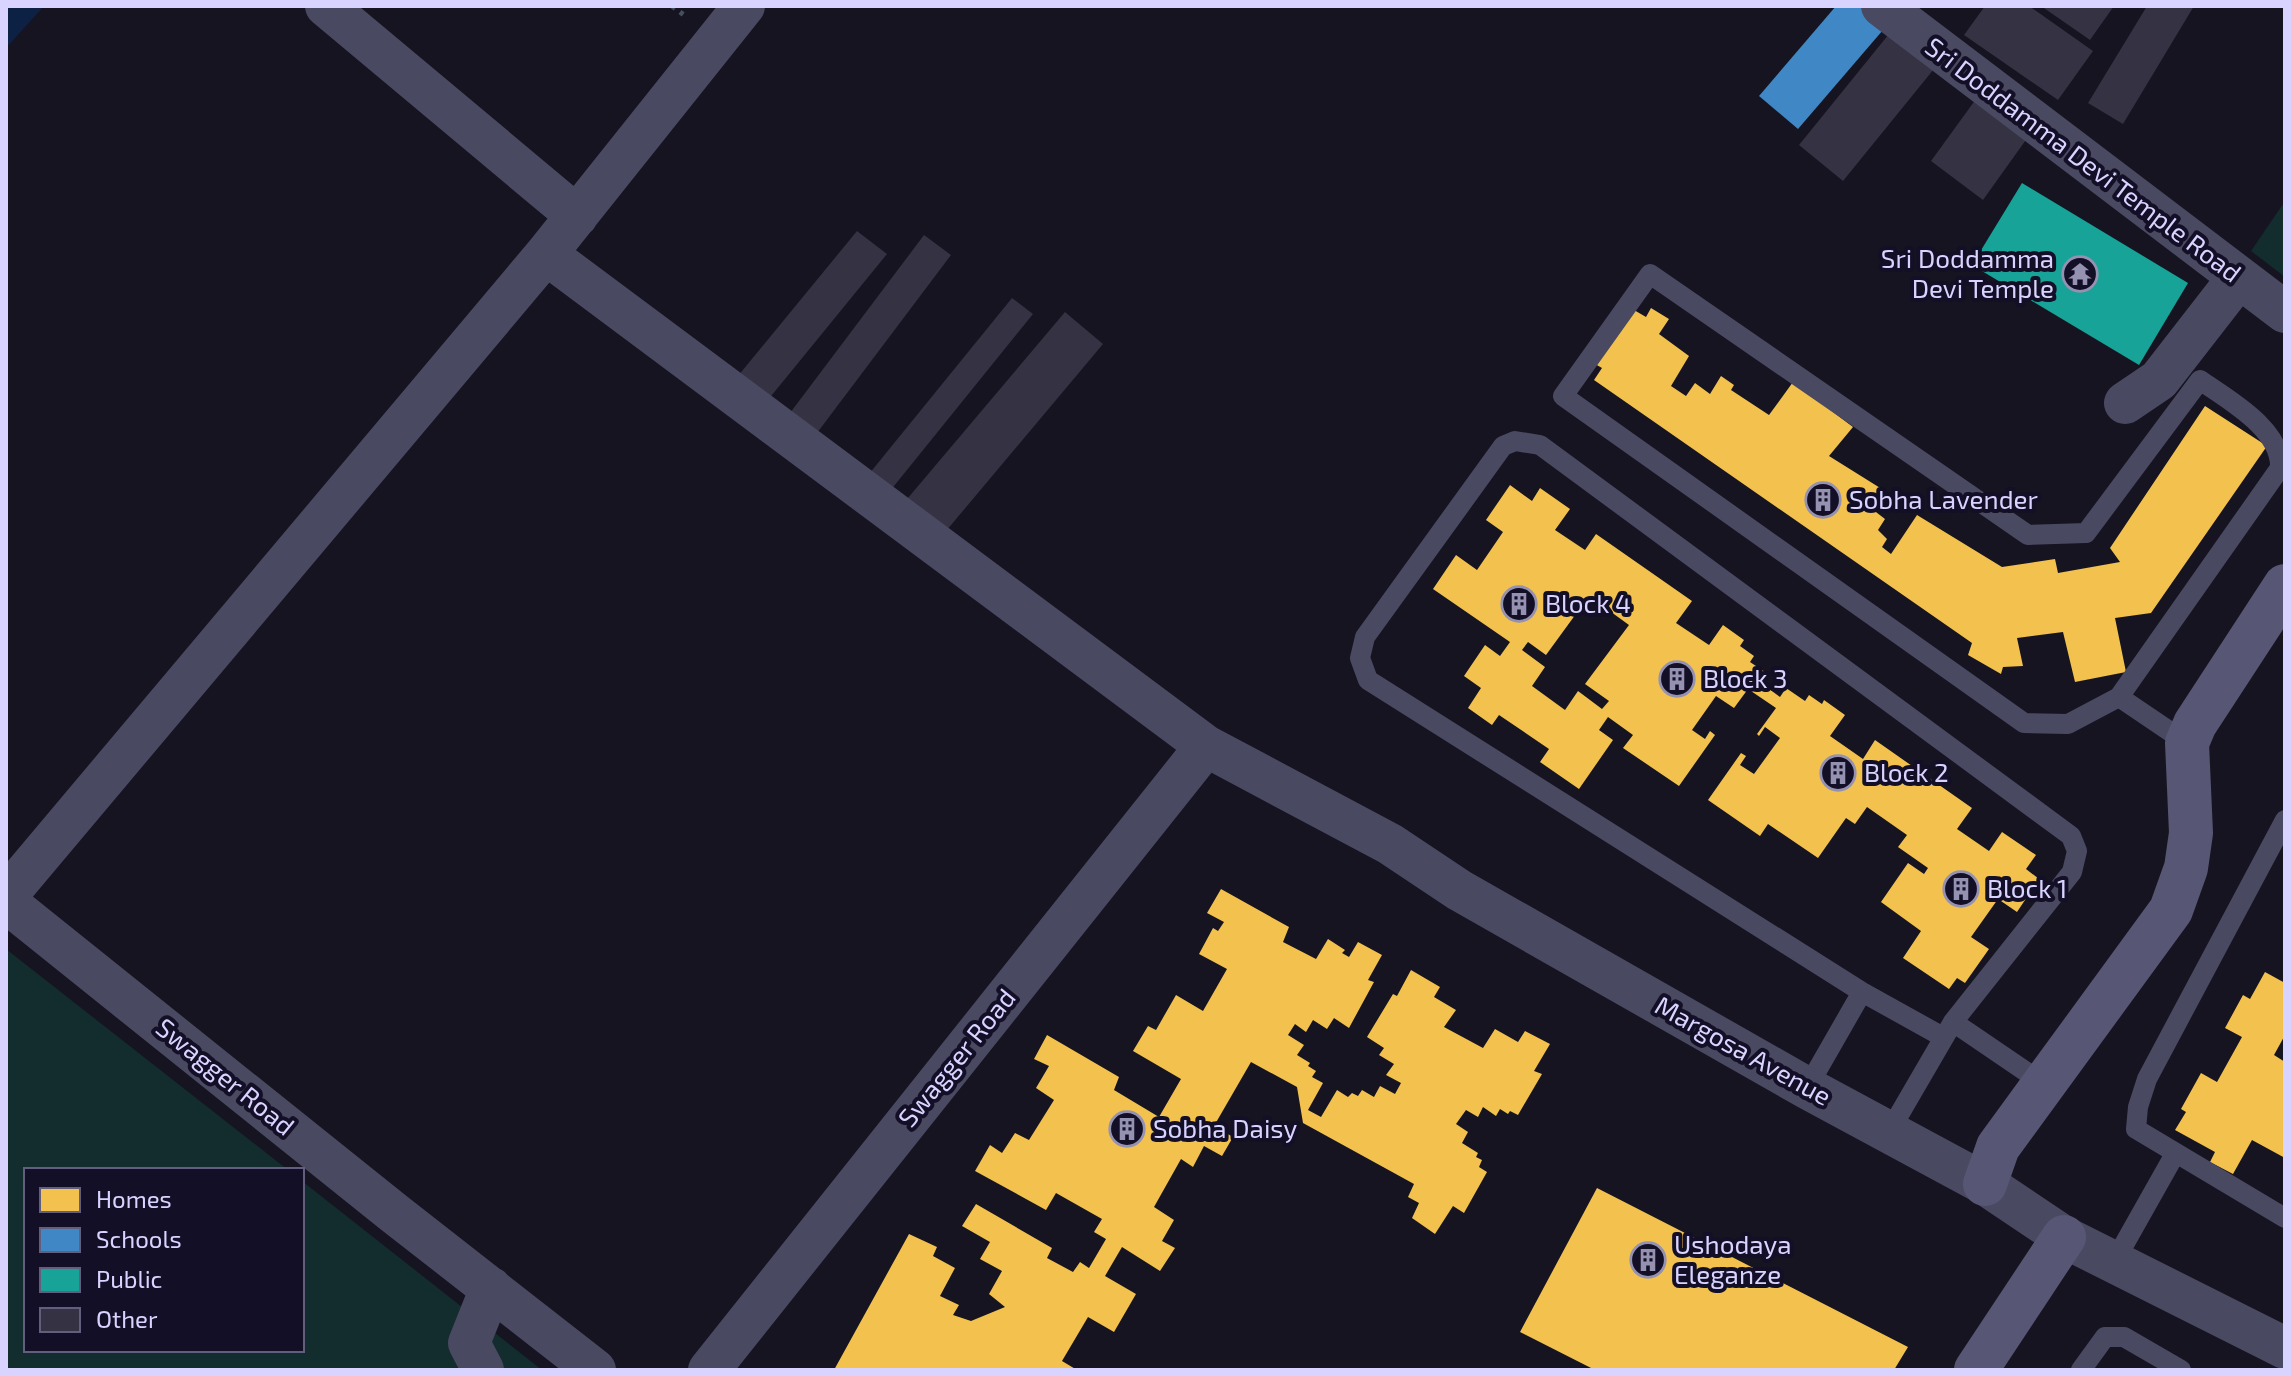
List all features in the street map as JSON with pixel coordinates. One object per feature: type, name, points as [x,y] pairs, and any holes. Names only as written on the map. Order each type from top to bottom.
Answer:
[{"type":"street","points":[[326,6],[577,216]]},
{"type":"street","points":[[6,899],[546,254],[744,6]]},
{"type":"street","name":"Sri Doddamma Devi Temple Road","points":[[1882,6],[2285,312]]},
{"type":"street","name":"Margosa Avenue","points":[[546,254],[1206,746],[1390,844],[1459,890],[1807,1088],[1985,1184],[2064,1237],[2285,1348]]},
{"type":"street","points":[[2125,403],[2159,380],[2239,277]]},
{"type":"street","points":[[1985,1184],[1998,1147],[2171,910],[2186,868],[2191,833],[2187,743],[2195,724],[2285,586]]},
{"type":"street","name":"Swagger Road","points":[[709,1370],[1206,746]]},
{"type":"street","name":"Swagger Road","points":[[6,899],[595,1370]]},
{"type":"street","points":[[1976,1370],[2064,1237]]},
{"type":"street","points":[[483,1370],[469,1343],[491,1288]]},
{"type":"lane","points":[[1650,274],[2028,535],[2086,533],[2200,380],[2256,419],[2280,459],[2280,468],[2119,697],[2068,724],[2024,723],[1563,396],[1650,274]]},
{"type":"lane","points":[[1889,1132],[1948,1030],[2072,872],[2077,851],[2071,836],[1540,445],[1515,441],[1503,446],[1365,637],[1360,658],[1368,680],[1862,992],[1948,1030],[2044,1084]]},
{"type":"lane","points":[[2119,697],[2187,743]]},
{"type":"lane","points":[[2285,820],[2147,1079],[2138,1107],[2136,1129],[2285,1218]]},
{"type":"lane","points":[[1807,1088],[1862,992]]},
{"type":"lane","points":[[2113,1264],[2175,1154]]},
{"type":"lane","points":[[2081,1370],[2105,1337],[2124,1337],[2181,1370]]},
{"type":"green space","points":[[2285,201],[2285,277],[2251,251]]},
{"type":"green space","points":[[6,949],[285,1168],[24,1168],[24,1352],[304,1352],[304,1183],[542,1370],[6,1370]]},
{"type":"water","points":[[6,6],[44,6],[6,48]]},
{"type":"building: Homes","name":"Sobha Lavender","points":[[1651,308],[1669,319],[1659,334],[1689,356],[1671,386],[1686,396],[1695,383],[1710,394],[1721,376],[1734,385],[1731,390],[1769,415],[1793,382],[1853,427],[1829,456],[1885,491],[1872,509],[1885,519],[1878,530],[1887,539],[1882,547],[1891,554],[1917,515],[2002,567],[2055,559],[2058,573],[2120,562],[2110,548],[2205,406],[2267,446],[2151,613],[2115,618],[2126,672],[2075,682],[2063,632],[2017,638],[2023,666],[2003,667],[2001,674],[1968,655],[1972,643],[1594,380],[1602,368],[1595,364],[1634,310],[1646,317]]},
{"type":"building: Homes","points":[[1510,485],[1532,501],[1540,488],[1570,509],[1555,530],[1585,550],[1596,534],[1692,601],[1676,623],[1709,645],[1723,625],[1744,640],[1740,646],[1754,656],[1750,662],[1768,674],[1761,683],[1780,697],[1786,688],[1805,701],[1809,695],[1822,704],[1824,700],[1845,715],[1830,736],[1863,759],[1875,740],[1972,808],[1957,829],[1989,851],[2002,832],[2036,855],[2026,869],[2039,879],[2017,912],[1998,899],[1971,937],[1989,949],[1965,983],[1957,978],[1949,989],[1903,958],[1921,931],[1881,902],[1908,863],[1924,874],[1928,868],[1898,847],[1907,835],[1867,807],[1855,824],[1846,818],[1818,858],[1768,824],[1760,836],[1708,800],[1741,753],[1746,756],[1740,765],[1754,774],[1780,738],[1765,727],[1759,736],[1757,734],[1776,708],[1748,689],[1734,708],[1716,696],[1692,730],[1705,739],[1710,731],[1715,735],[1679,786],[1623,748],[1633,735],[1608,717],[1599,730],[1613,740],[1579,789],[1540,762],[1549,749],[1499,715],[1492,725],[1468,708],[1481,688],[1464,676],[1485,645],[1500,656],[1510,642],[1433,589],[1456,555],[1477,570],[1503,532],[1486,520]],"holes":[[[1589,596],[1629,625],[1585,684],[1609,701],[1602,709],[1578,691],[1565,710],[1532,686],[1545,667],[1522,650],[1528,642],[1546,655]]]},
{"type":"building: Homes","name":"Sobha Daisy","points":[[1221,889],[1289,927],[1283,942],[1316,959],[1328,939],[1345,950],[1342,953],[1349,957],[1358,942],[1382,955],[1368,980],[1374,982],[1349,1028],[1334,1018],[1327,1029],[1313,1020],[1306,1032],[1295,1024],[1288,1035],[1304,1045],[1297,1055],[1310,1063],[1308,1066],[1316,1071],[1312,1077],[1323,1083],[1308,1110],[1321,1117],[1337,1090],[1348,1097],[1352,1093],[1358,1096],[1362,1090],[1374,1097],[1380,1086],[1395,1094],[1401,1083],[1386,1075],[1394,1064],[1379,1055],[1384,1048],[1367,1037],[1393,994],[1397,996],[1411,970],[1440,987],[1434,997],[1456,1010],[1444,1027],[1483,1048],[1495,1029],[1518,1042],[1525,1031],[1550,1044],[1534,1071],[1542,1074],[1518,1115],[1500,1109],[1496,1116],[1483,1107],[1478,1117],[1466,1110],[1456,1124],[1468,1132],[1462,1143],[1478,1153],[1476,1157],[1482,1160],[1479,1167],[1487,1172],[1464,1213],[1453,1206],[1435,1234],[1412,1218],[1419,1203],[1408,1197],[1414,1184],[1303,1123],[1297,1087],[1251,1062],[1214,1126],[1233,1137],[1222,1156],[1204,1146],[1193,1167],[1181,1159],[1154,1207],[1174,1220],[1162,1241],[1175,1248],[1160,1271],[1122,1247],[1105,1276],[1136,1294],[1114,1332],[1088,1317],[1062,1361],[1077,1370],[834,1370],[909,1234],[937,1247],[933,1256],[955,1268],[940,1296],[959,1305],[953,1315],[971,1321],[1005,1307],[989,1294],[1002,1271],[980,1259],[990,1242],[962,1226],[976,1204],[1052,1248],[1047,1258],[1073,1272],[1080,1262],[1089,1268],[1106,1239],[1094,1232],[1102,1219],[1056,1193],[1046,1210],[975,1171],[990,1145],[1002,1153],[1015,1133],[1029,1140],[1054,1100],[1036,1088],[1049,1066],[1034,1059],[1047,1035],[1119,1077],[1114,1090],[1159,1117],[1181,1079],[1133,1051],[1148,1026],[1156,1030],[1176,995],[1203,1011],[1227,969],[1199,954],[1213,928],[1218,931],[1224,922],[1207,913]]},
{"type":"building: Homes","points":[[2265,972],[2285,983],[2285,1035],[2274,1055],[2285,1062],[2285,1158],[2252,1140],[2233,1174],[2210,1162],[2215,1152],[2175,1130],[2186,1112],[2181,1109],[2201,1073],[2217,1082],[2242,1037],[2225,1028],[2243,995],[2250,999]]},
{"type":"building: Homes","name":"Ushodaya Eleganze","points":[[1597,1188],[1908,1347],[1894,1370],[1595,1370],[1520,1332]]},
{"type":"building: Schools","points":[[1836,6],[1869,6],[1889,23],[1798,129],[1759,96]]},
{"type":"building: Public","name":"Sri Doddamma Devi Temple","points":[[2022,183],[2188,283],[2139,365],[1972,265]]},
{"type":"building: Other","points":[[1985,6],[2029,6],[2093,51],[2058,100],[1964,35]]},
{"type":"building: Other","points":[[2041,6],[2114,6],[2090,40]]},
{"type":"building: Other","points":[[2147,6],[2194,6],[2123,124],[2088,103]]},
{"type":"building: Other","points":[[1893,29],[1938,64],[1843,181],[1799,145]]},
{"type":"building: Other","points":[[1976,99],[2028,137],[1983,200],[1931,161]]},
{"type":"building: Other","points":[[857,231],[887,254],[763,406],[733,382]]},
{"type":"building: Other","points":[[924,235],[951,255],[814,437],[787,417]]},
{"type":"building: Other","points":[[1012,298],[1033,314],[890,491],[869,474]]},
{"type":"building: Other","points":[[1065,312],[1103,344],[941,537],[902,505]]},
{"type":"place","name":"Sri Doddamma Devi Temple","points":[[2080,274]]},
{"type":"place","name":"Sobha Lavender","points":[[1823,500]]},
{"type":"place","name":"Block 4","points":[[1519,604]]},
{"type":"place","name":"Block 3","points":[[1677,679]]},
{"type":"place","name":"Block 2","points":[[1838,773]]},
{"type":"place","name":"Block 1","points":[[1961,889]]},
{"type":"place","name":"Sobha Daisy","points":[[1127,1129]]},
{"type":"place","name":"Ushodaya Eleganze","points":[[1648,1260]]}]
